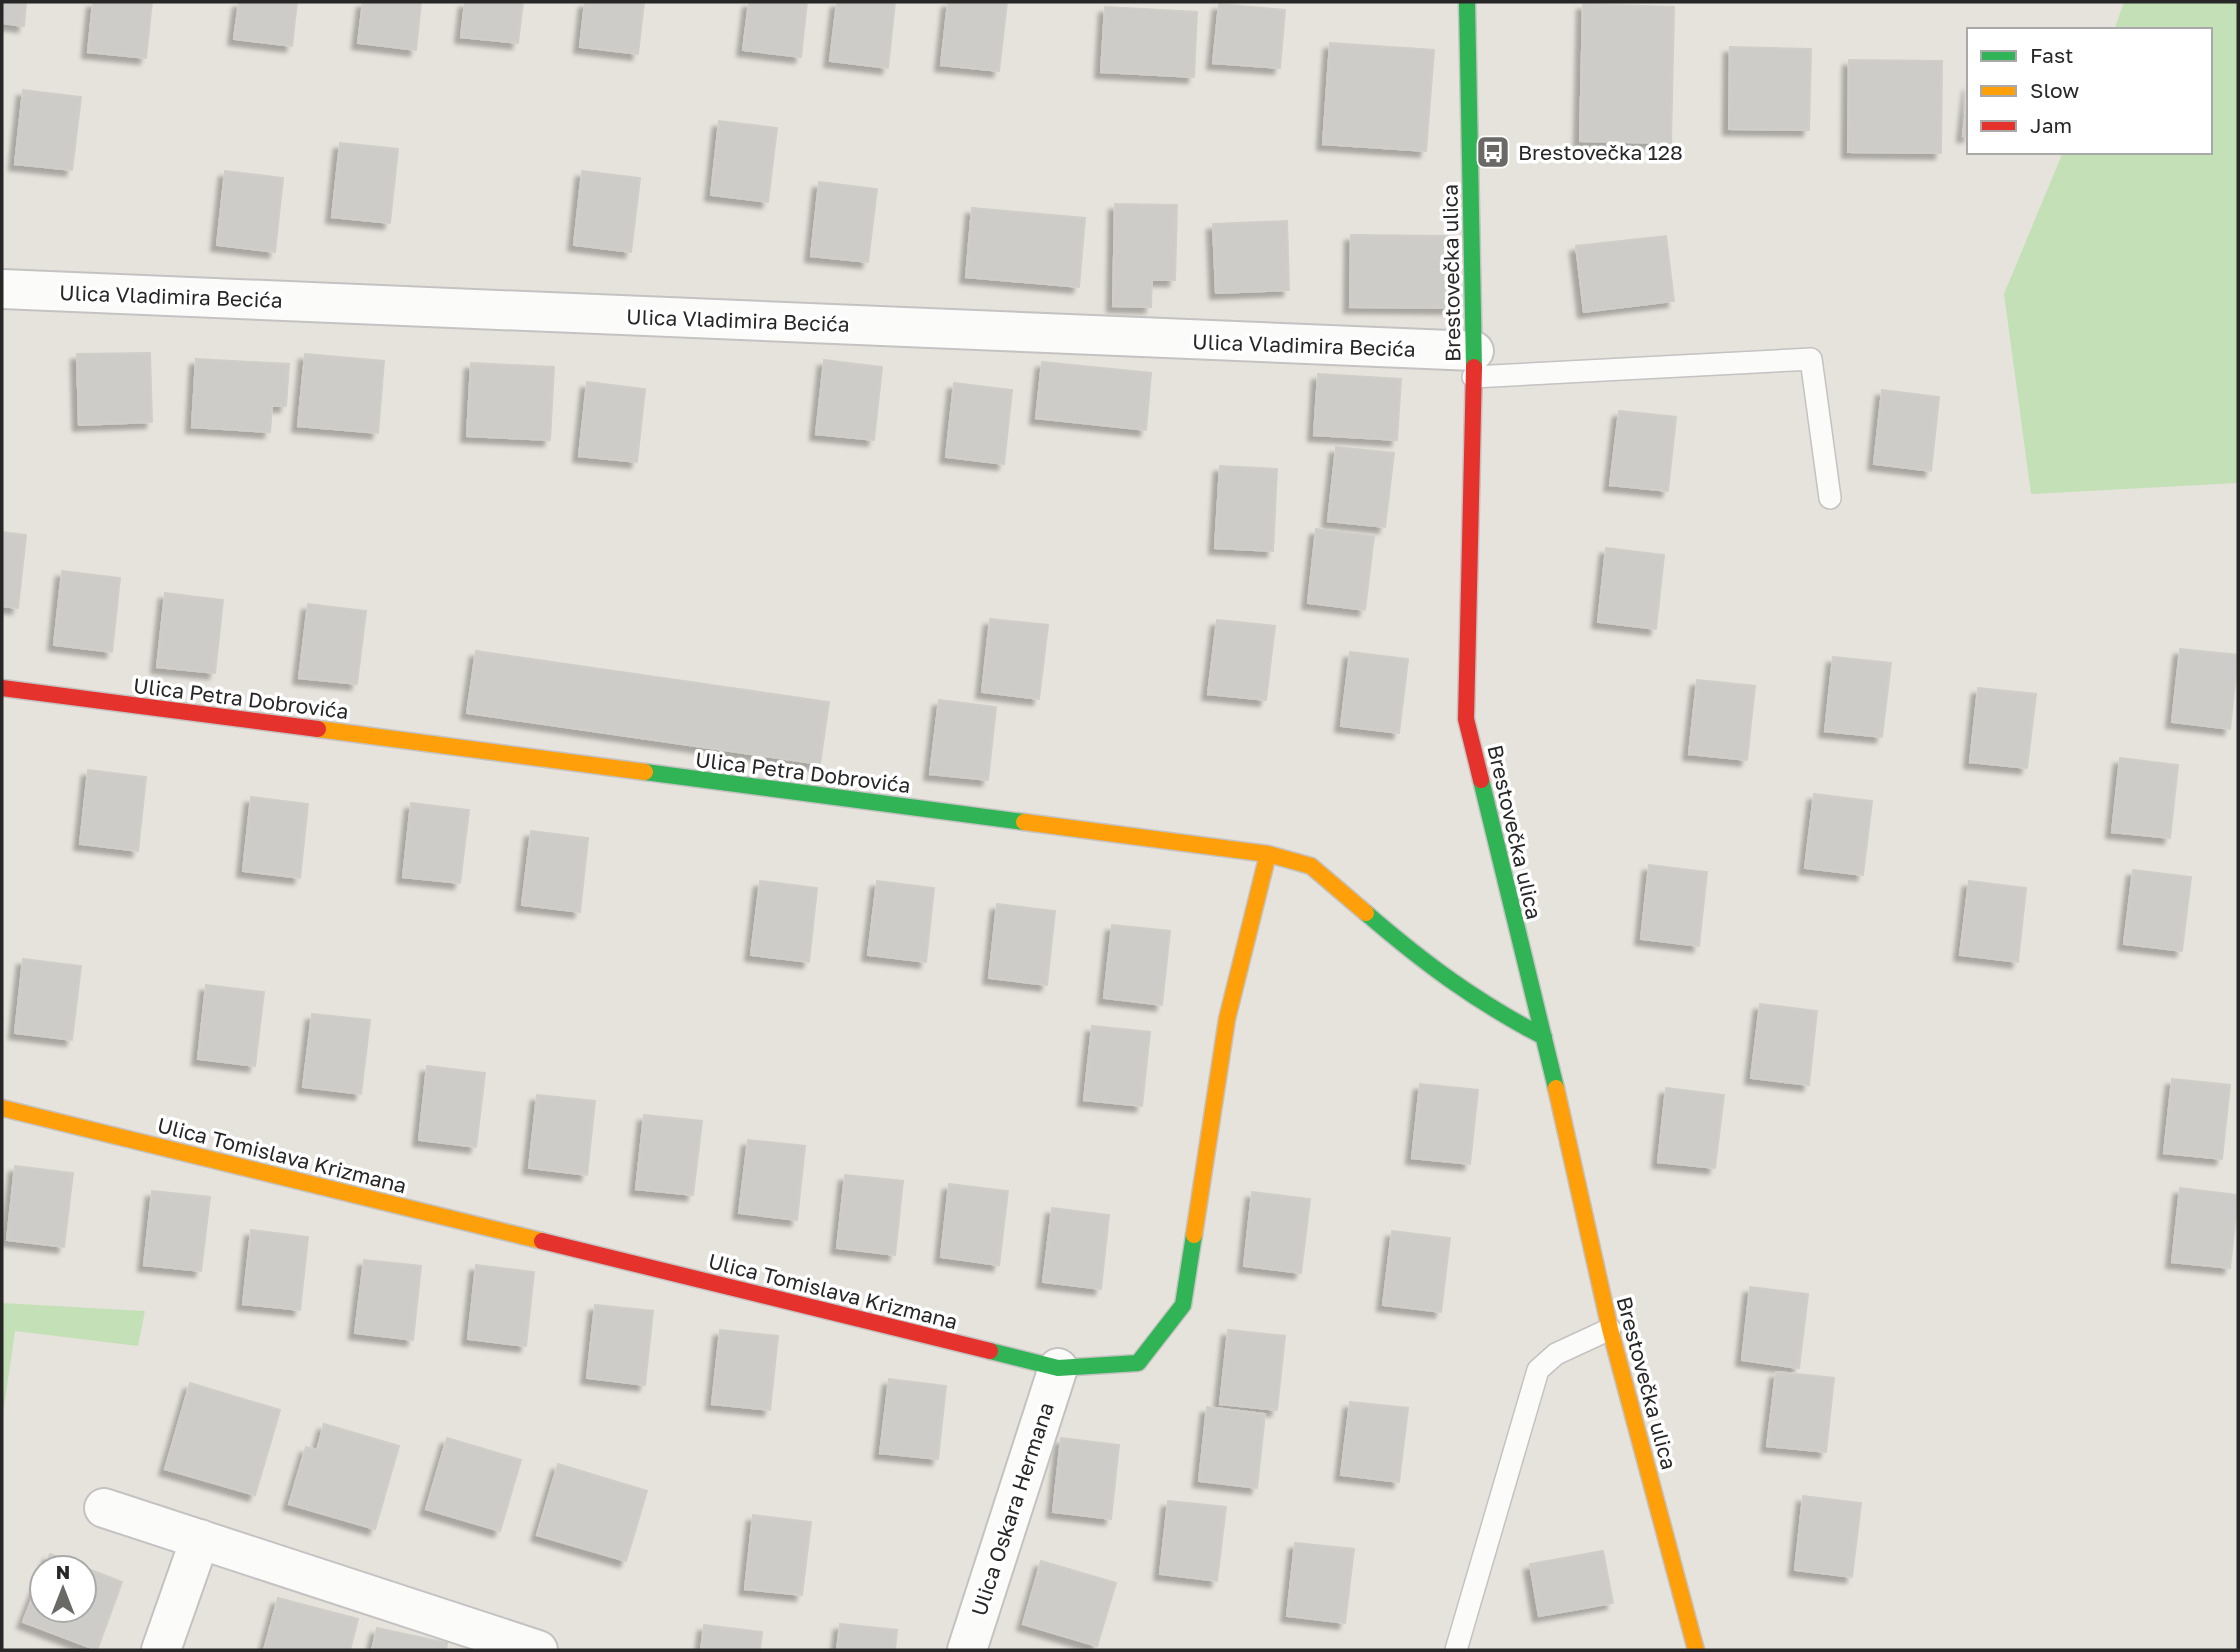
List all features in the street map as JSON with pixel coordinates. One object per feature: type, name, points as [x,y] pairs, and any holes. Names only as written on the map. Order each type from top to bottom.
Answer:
[{"type":"street","name":"Brestovečka ulica","points":[[1467,2],[1474,364],[1466,719],[1544,1037],[1610,1329],[1696,1650]]},
{"type":"street","name":"Ulica Vladimira Becića","points":[[2,289],[1474,364]]},
{"type":"street","name":"Ulica Petra Dobrovića","points":[[2,688],[1268,854],[1311,866],[1426,964],[1487,1007],[1544,1037]]},
{"type":"street","name":"Ulica Tomislava Krizmana","points":[[2,1108],[1058,1368],[1138,1363],[1183,1305],[1227,1019],[1268,854]]},
{"type":"street","name":"Ulica Oskara Hermana","points":[[967,1650],[1058,1368]]},
{"type":"street","points":[[104,1508],[515,1646]]},
{"type":"street","points":[[161,1650],[200,1539]]},
{"type":"lane","points":[[1474,364],[1811,359],[1830,498]]},
{"type":"lane","points":[[1456,1650],[1538,1370],[1556,1354],[1610,1329]]},
{"type":"green space","points":[[2124,2],[2238,2],[2238,483],[2031,494],[2004,294],[2062,154],[2212,154],[2212,28],[2115,28]]},
{"type":"green space","points":[[2,1303],[145,1311],[138,1346],[15,1331],[2,1421]]},
{"type":"building","points":[[2,2],[26,2],[24,26],[2,23]]},
{"type":"building","points":[[93,2],[152,2],[146,58],[88,52]]},
{"type":"building","points":[[239,2],[297,2],[292,46],[234,39]]},
{"type":"building","points":[[363,2],[421,2],[416,50],[358,43]]},
{"type":"building","points":[[465,2],[523,2],[518,43],[461,37]]},
{"type":"building","points":[[585,2],[644,2],[638,54],[580,47]]},
{"type":"building","points":[[749,2],[807,2],[801,57],[743,50]]},
{"type":"building","points":[[837,2],[895,2],[888,68],[830,61]]},
{"type":"building","points":[[948,2],[1007,2],[999,71],[941,65]]},
{"type":"building","points":[[1219,4],[1285,10],[1280,68],[1213,63]]},
{"type":"building","points":[[1583,4],[1674,7],[1671,143],[1580,141]]},
{"type":"building","points":[[1105,7],[1197,12],[1194,77],[1101,72]]},
{"type":"building","points":[[1330,43],[1434,50],[1426,151],[1323,144]]},
{"type":"building","points":[[1730,47],[1811,49],[1809,130],[1729,129]]},
{"type":"building","points":[[1849,60],[1942,61],[1941,153],[1848,152]]},
{"type":"building","points":[[23,90],[81,97],[72,170],[15,164]]},
{"type":"building","points":[[1967,101],[1967,136],[1963,136]]},
{"type":"building","points":[[719,121],[777,128],[768,202],[711,195]]},
{"type":"building","points":[[340,143],[398,149],[390,223],[332,217]]},
{"type":"building","points":[[225,171],[283,178],[275,252],[217,245]]},
{"type":"building","points":[[582,171],[640,178],[631,252],[574,245]]},
{"type":"building","points":[[819,182],[877,189],[868,262],[811,256]]},
{"type":"building","points":[[1115,204],[1177,205],[1175,280],[1152,280],[1151,307],[1113,306]]},
{"type":"building","points":[[972,208],[1085,218],[1079,287],[966,277]]},
{"type":"building","points":[[1287,221],[1289,290],[1216,293],[1213,224]]},
{"type":"building","points":[[1351,235],[1455,236],[1455,308],[1350,307]]},
{"type":"building","points":[[1666,236],[1674,301],[1584,312],[1576,246]]},
{"type":"building","points":[[150,353],[152,422],[79,425],[77,354]]},
{"type":"building","points":[[305,354],[384,361],[378,433],[298,426]]},
{"type":"building","points":[[196,359],[289,364],[286,406],[272,406],[270,432],[192,427]]},
{"type":"building","points":[[824,360],[882,367],[874,440],[816,434]]},
{"type":"building","points":[[1042,362],[1151,373],[1146,430],[1036,418]]},
{"type":"building","points":[[471,363],[554,367],[550,440],[467,436]]},
{"type":"building","points":[[1318,374],[1401,379],[1397,440],[1314,435]]},
{"type":"building","points":[[587,382],[645,389],[637,462],[579,456]]},
{"type":"building","points":[[954,383],[1012,390],[1004,464],[946,457]]},
{"type":"building","points":[[1882,390],[1939,397],[1931,471],[1874,464]]},
{"type":"building","points":[[1619,411],[1676,417],[1668,491],[1610,485]]},
{"type":"building","points":[[1336,447],[1394,453],[1385,527],[1328,521]]},
{"type":"building","points":[[1220,466],[1277,469],[1273,551],[1215,548]]},
{"type":"building","points":[[1316,529],[1374,536],[1365,610],[1308,603]]},
{"type":"building","points":[[2,532],[26,535],[18,608],[2,606]]},
{"type":"building","points":[[1606,548],[1664,555],[1656,629],[1598,622]]},
{"type":"building","points":[[62,571],[120,578],[112,652],[54,645]]},
{"type":"building","points":[[165,593],[223,600],[215,673],[157,667]]},
{"type":"building","points":[[308,604],[366,611],[357,684],[299,678]]},
{"type":"building","points":[[990,619],[1048,625],[1039,699],[982,692]]},
{"type":"building","points":[[1217,620],[1275,626],[1266,700],[1208,694]]},
{"type":"building","points":[[2180,649],[2238,655],[2230,729],[2172,722]]},
{"type":"building","points":[[476,651],[829,702],[820,764],[467,713]]},
{"type":"building","points":[[1350,652],[1408,659],[1399,733],[1341,726]]},
{"type":"building","points":[[1833,657],[1891,663],[1882,737],[1825,731]]},
{"type":"building","points":[[1697,680],[1755,686],[1747,760],[1689,754]]},
{"type":"building","points":[[1978,688],[2036,694],[2027,768],[1970,762]]},
{"type":"building","points":[[939,700],[996,707],[988,780],[930,774]]},
{"type":"building","points":[[2120,758],[2178,765],[2170,838],[2112,832]]},
{"type":"building","points":[[88,770],[146,777],[138,851],[80,844]]},
{"type":"building","points":[[1814,794],[1872,801],[1863,875],[1805,868]]},
{"type":"building","points":[[251,797],[308,804],[300,878],[243,871]]},
{"type":"building","points":[[411,803],[469,810],[460,883],[403,877]]},
{"type":"building","points":[[531,831],[588,838],[580,912],[522,905]]},
{"type":"building","points":[[1649,865],[1707,872],[1699,946],[1641,939]]},
{"type":"building","points":[[2133,870],[2191,877],[2182,951],[2124,944]]},
{"type":"building","points":[[760,881],[817,888],[809,962],[751,955]]},
{"type":"building","points":[[877,881],[934,888],[926,962],[868,955]]},
{"type":"building","points":[[1969,881],[2026,888],[2018,962],[1960,955]]},
{"type":"building","points":[[997,904],[1055,911],[1047,985],[989,978]]},
{"type":"building","points":[[1112,925],[1170,931],[1162,1005],[1104,998]]},
{"type":"building","points":[[23,959],[81,966],[72,1040],[15,1033]]},
{"type":"building","points":[[206,985],[264,992],[255,1066],[198,1059]]},
{"type":"building","points":[[1760,1004],[1817,1011],[1809,1085],[1751,1078]]},
{"type":"building","points":[[312,1014],[370,1020],[361,1094],[303,1087]]},
{"type":"building","points":[[1092,1026],[1150,1032],[1142,1106],[1084,1100]]},
{"type":"building","points":[[427,1066],[485,1073],[476,1147],[419,1140]]},
{"type":"building","points":[[2172,1079],[2230,1085],[2222,1159],[2164,1153]]},
{"type":"building","points":[[1420,1084],[1478,1090],[1470,1164],[1412,1158]]},
{"type":"building","points":[[1666,1088],[1724,1095],[1715,1168],[1658,1162]]},
{"type":"building","points":[[537,1095],[595,1101],[587,1175],[529,1168]]},
{"type":"building","points":[[644,1115],[702,1121],[693,1195],[636,1189]]},
{"type":"building","points":[[748,1140],[805,1146],[797,1220],[739,1213]]},
{"type":"building","points":[[15,1166],[73,1173],[64,1247],[7,1240]]},
{"type":"building","points":[[845,1175],[903,1181],[895,1255],[837,1248]]},
{"type":"building","points":[[949,1184],[1008,1191],[999,1265],[941,1257]]},
{"type":"building","points":[[2180,1188],[2238,1195],[2230,1268],[2172,1262]]},
{"type":"building","points":[[152,1191],[210,1197],[201,1271],[144,1265]]},
{"type":"building","points":[[1252,1192],[1310,1199],[1301,1273],[1244,1266]]},
{"type":"building","points":[[1052,1208],[1109,1215],[1101,1289],[1043,1282]]},
{"type":"building","points":[[251,1230],[308,1237],[300,1310],[243,1304]]},
{"type":"building","points":[[1392,1231],[1450,1238],[1441,1312],[1383,1305]]},
{"type":"building","points":[[364,1260],[421,1266],[413,1340],[355,1333]]},
{"type":"building","points":[[476,1265],[534,1272],[526,1346],[468,1339]]},
{"type":"building","points":[[1750,1287],[1808,1294],[1799,1368],[1742,1360]]},
{"type":"building","points":[[595,1305],[653,1311],[645,1385],[587,1378]]},
{"type":"building","points":[[720,1330],[778,1336],[770,1410],[712,1404]]},
{"type":"building","points":[[1228,1330],[1285,1336],[1277,1410],[1220,1404]]},
{"type":"building","points":[[1776,1372],[1834,1378],[1826,1452],[1767,1446]]},
{"type":"building","points":[[889,1379],[946,1386],[938,1459],[880,1453]]},
{"type":"building","points":[[190,1383],[280,1410],[255,1495],[165,1469]]},
{"type":"building","points":[[1350,1402],[1408,1408],[1399,1482],[1341,1475]]},
{"type":"building","points":[[1207,1407],[1265,1414],[1257,1488],[1199,1481]]},
{"type":"building","points":[[324,1424],[399,1446],[375,1529],[289,1504],[306,1447],[317,1450]]},
{"type":"building","points":[[447,1438],[521,1460],[500,1531],[426,1509]]},
{"type":"building","points":[[1061,1438],[1119,1445],[1111,1519],[1053,1512]]},
{"type":"building","points":[[558,1464],[647,1491],[626,1561],[537,1535]]},
{"type":"building","points":[[1803,1496],[1861,1503],[1852,1577],[1795,1570]]},
{"type":"building","points":[[1168,1501],[1226,1507],[1217,1581],[1160,1574]]},
{"type":"building","points":[[753,1515],[811,1522],[802,1595],[745,1589]]},
{"type":"building","points":[[1295,1543],[1354,1549],[1345,1623],[1287,1616]]},
{"type":"building","points":[[1603,1551],[1613,1603],[1539,1616],[1530,1564]]},
{"type":"building","points":[[1041,1561],[1116,1583],[1097,1646],[1023,1624]]},
{"type":"building","points":[[98,1573],[122,1582],[97,1650],[28,1624],[98,1624]]},
{"type":"building","points":[[278,1598],[358,1619],[350,1650],[264,1650]]},
{"type":"building","points":[[28,1609],[28,1624],[23,1622]]},
{"type":"building","points":[[840,1624],[897,1630],[895,1650],[837,1650]]},
{"type":"building","points":[[704,1625],[762,1632],[760,1650],[701,1650]]},
{"type":"building","points":[[377,1628],[447,1643],[446,1650],[372,1650]]},
{"type":"traffic: fast","points":[[1467,2],[1474,367]]},
{"type":"traffic: fast","points":[[645,772],[1024,822]]},
{"type":"traffic: fast","points":[[1481,780],[1556,1088]]},
{"type":"traffic: fast","points":[[1366,913],[1451,980],[1544,1037]]},
{"type":"traffic: fast","points":[[990,1351],[1058,1368],[1138,1363],[1183,1305],[1194,1235]]},
{"type":"traffic: slow","points":[[318,729],[645,772]]},
{"type":"traffic: slow","points":[[1024,822],[1268,854],[1311,866],[1366,913]]},
{"type":"traffic: slow","points":[[1194,1235],[1227,1019],[1268,854]]},
{"type":"traffic: slow","points":[[1556,1088],[1610,1329],[1696,1650]]},
{"type":"traffic: slow","points":[[2,1108],[542,1241]]},
{"type":"traffic: jam","points":[[1474,367],[1466,719],[1481,780]]},
{"type":"traffic: jam","points":[[2,688],[318,729]]},
{"type":"traffic: jam","points":[[542,1241],[990,1351]]},
{"type":"place","name":"Brestovečka 128","points":[[1493,152]]}]
